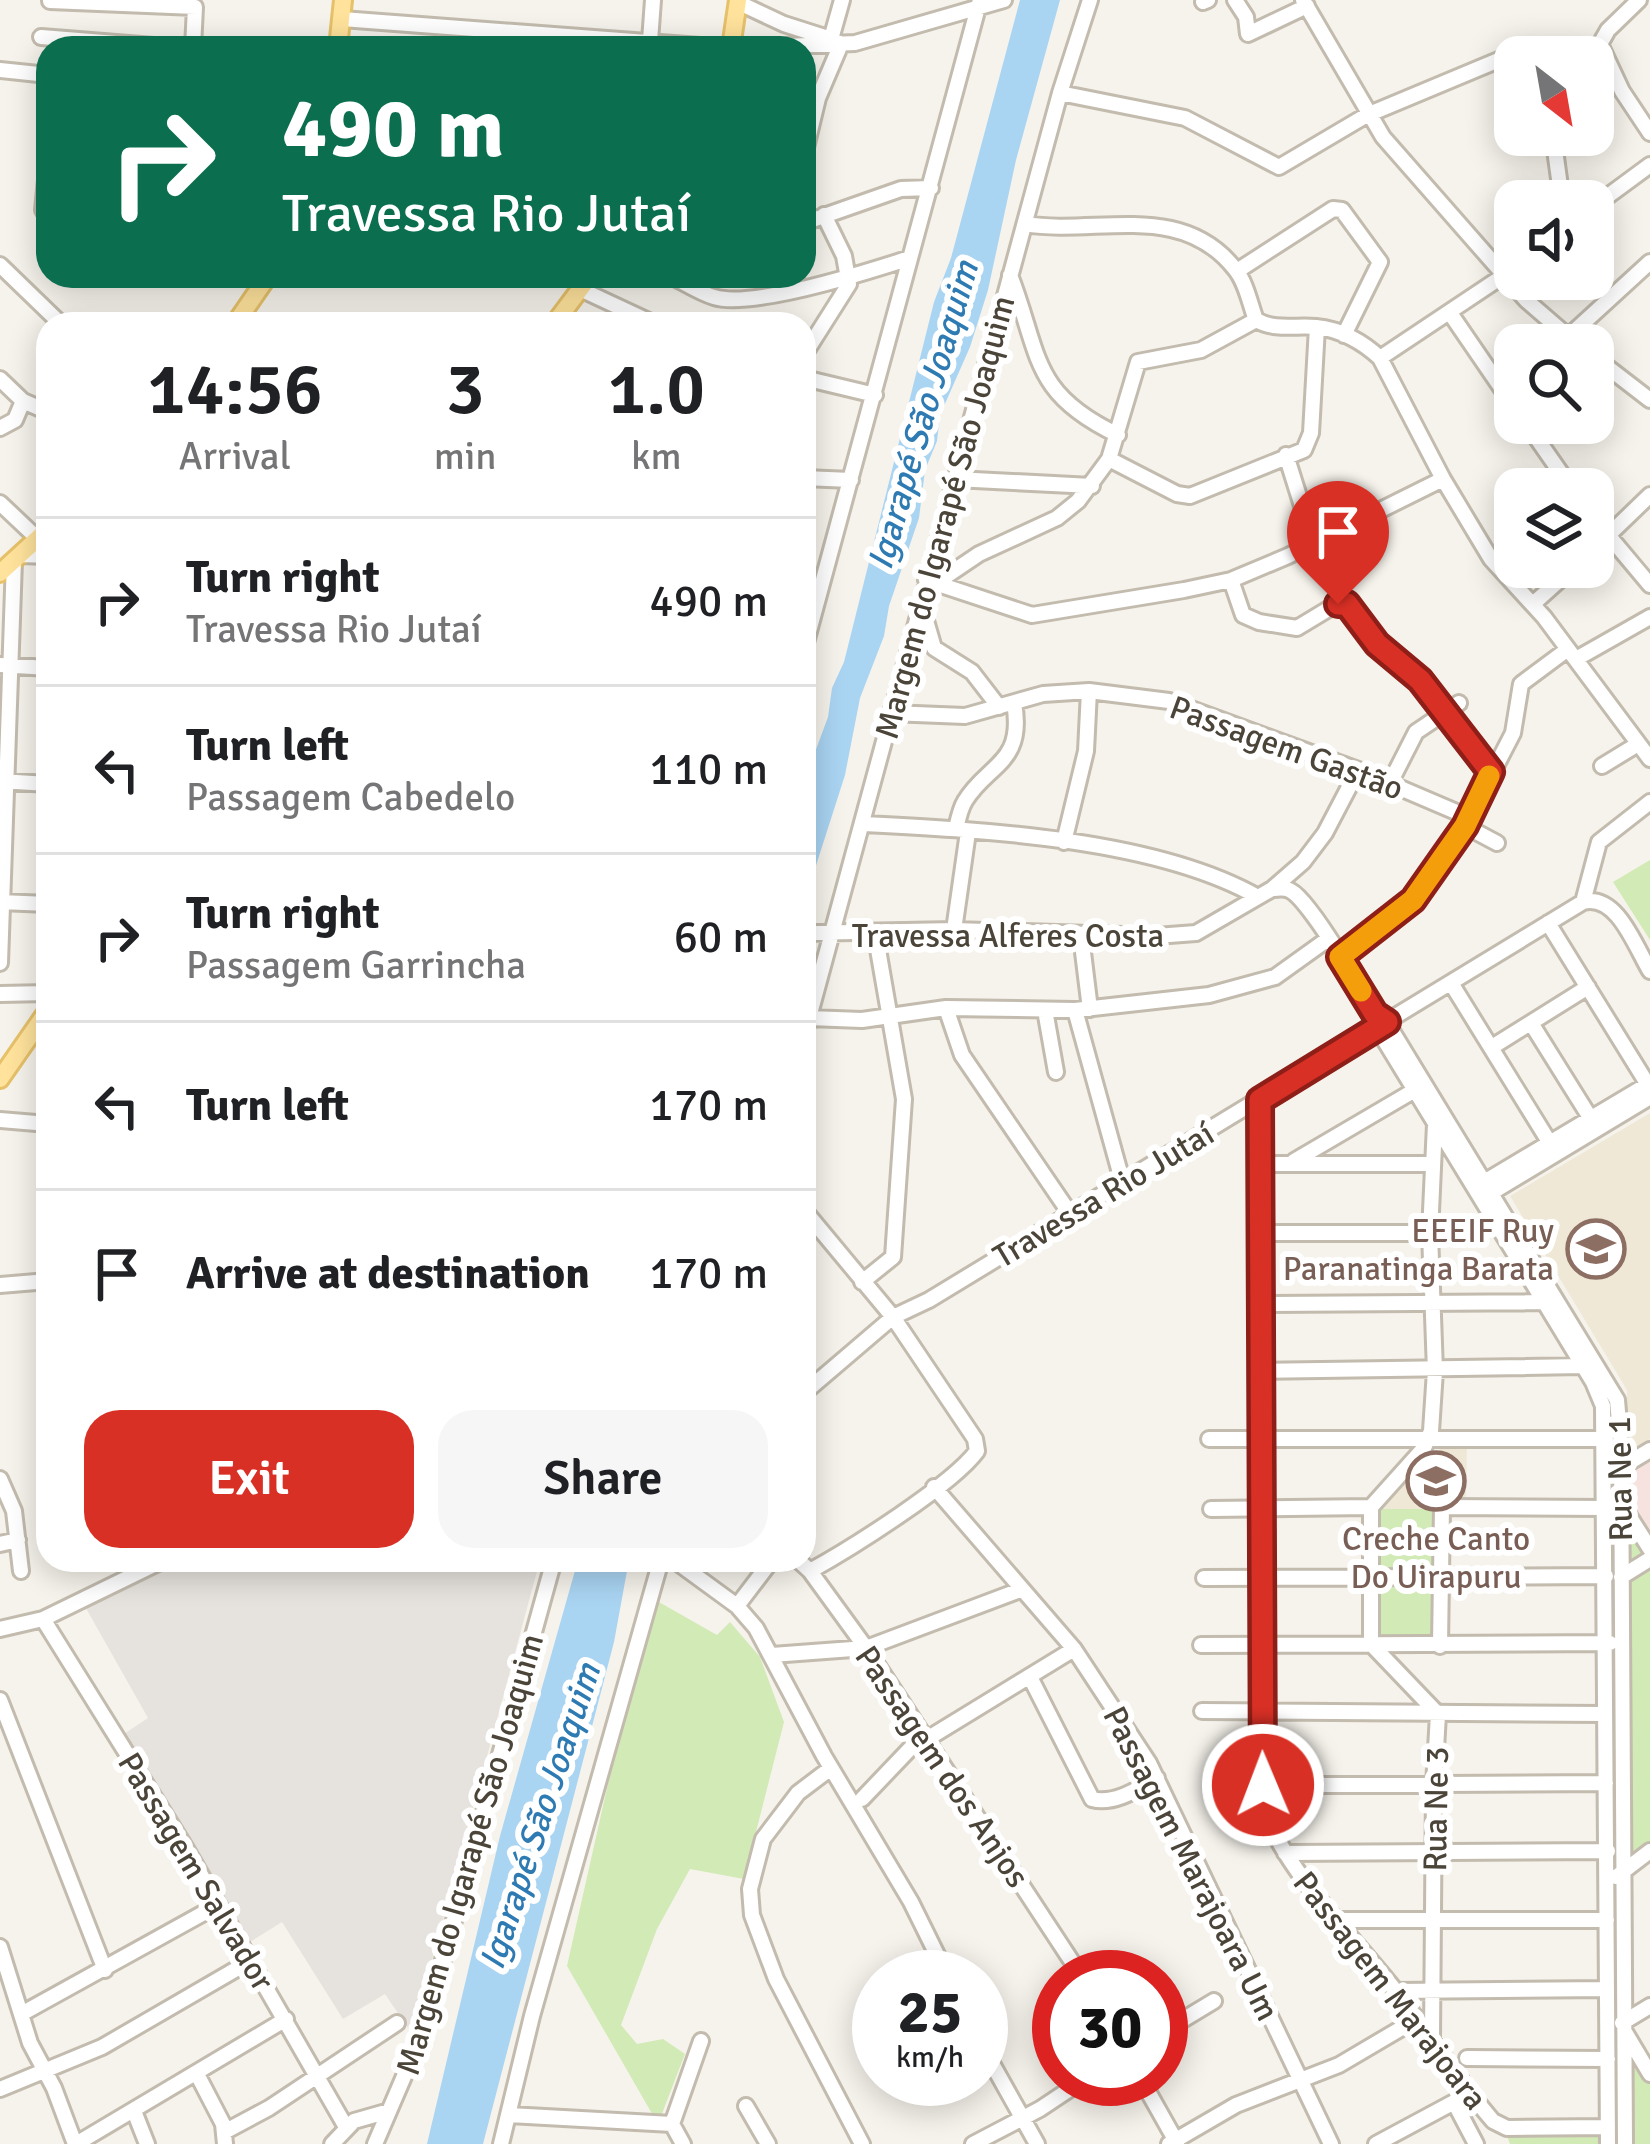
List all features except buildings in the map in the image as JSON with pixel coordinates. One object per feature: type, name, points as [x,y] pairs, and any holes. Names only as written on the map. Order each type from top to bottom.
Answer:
[{"type":"main road","points":[[731,36],[738,1]]},
{"type":"main road","points":[[563,312],[581,288]]},
{"type":"main road","points":[[12,563],[36,541]]},
{"type":"main road","points":[[0,1079],[36,1027]]},
{"type":"street","points":[[650,36],[653,0]]},
{"type":"street","points":[[816,106],[836,42],[842,0]]},
{"type":"street","name":"Margem do Igarapé São Joaquim","points":[[816,985],[921,602],[931,581],[1060,93],[1090,0]]},
{"type":"street","points":[[1235,0],[1246,17],[1248,34],[1305,3],[1367,116],[1494,255]]},
{"type":"street","points":[[1639,0],[1600,44],[1622,91],[1650,133]]},
{"type":"street","points":[[738,1],[836,42]]},
{"type":"street","points":[[50,2],[196,7],[194,36]]},
{"type":"street","points":[[816,43],[882,38],[989,3]]},
{"type":"street","points":[[816,581],[851,480],[910,258],[989,3]]},
{"type":"street","points":[[343,9],[573,36]]},
{"type":"street","points":[[512,32],[528,36]]},
{"type":"street","points":[[1060,93],[1185,118],[1282,166],[1367,116],[1494,67]]},
{"type":"street","points":[[0,70],[36,74]]},
{"type":"street","points":[[1614,192],[1650,165]]},
{"type":"street","points":[[816,218],[902,190],[931,188]]},
{"type":"street","points":[[1238,271],[1333,208],[1342,210],[1380,262],[1344,335]]},
{"type":"street","points":[[816,336],[849,278],[824,215]]},
{"type":"street","points":[[1025,224],[1060,228],[1158,224],[1209,245],[1238,271],[1256,320],[1277,328],[1317,327],[1344,335],[1380,358],[1492,559],[1533,604],[1650,759]]},
{"type":"street","points":[[816,284],[910,258]]},
{"type":"street","points":[[1590,324],[1650,262]]},
{"type":"street","points":[[0,265],[49,312]]},
{"type":"street","points":[[1010,275],[1032,350],[1057,394],[1076,412],[1118,435]]},
{"type":"street","points":[[1380,358],[1494,284]]},
{"type":"street","points":[[594,288],[635,312]]},
{"type":"street","points":[[695,288],[713,297],[747,297],[795,288]]},
{"type":"street","points":[[747,297],[748,288]]},
{"type":"street","points":[[1535,300],[1557,324]]},
{"type":"street","points":[[1450,314],[1494,378]]},
{"type":"street","points":[[931,581],[1057,518],[1092,486],[1118,435],[1138,362],[1201,350],[1256,320]]},
{"type":"street","points":[[1109,459],[1190,496],[1304,450],[1310,441],[1317,327]]},
{"type":"street","points":[[1614,372],[1650,400]]},
{"type":"street","points":[[0,380],[36,407]]},
{"type":"street","points":[[816,380],[875,395]]},
{"type":"street","points":[[0,428],[15,419],[23,401]]},
{"type":"street","points":[[1286,455],[1313,544]]},
{"type":"street","points":[[816,479],[851,480]]},
{"type":"street","points":[[955,479],[1092,486]]},
{"type":"street","points":[[931,581],[1032,615],[1231,580],[1444,479]]},
{"type":"street","points":[[1614,531],[1650,495]]},
{"type":"street","points":[[0,503],[36,529]]},
{"type":"street","points":[[1614,544],[1650,585]]},
{"type":"street","points":[[0,963],[12,563]]},
{"type":"street","points":[[1231,580],[1243,615],[1279,626],[1301,627],[1345,603],[1362,628],[1420,680],[1491,772]]},
{"type":"street","points":[[1533,604],[1551,588]]},
{"type":"street","points":[[921,602],[934,648],[972,672],[1006,705],[1015,723],[1010,750],[992,776],[966,799],[953,930]]},
{"type":"street","points":[[1340,957],[1413,900],[1467,822],[1513,733],[1521,684],[1650,617]]},
{"type":"street","points":[[6,665],[36,667]]},
{"type":"street","points":[[1064,842],[1086,752],[1089,691]]},
{"type":"street","name":"Passagem Gastão","points":[[890,712],[943,717],[1043,694],[1089,691],[1169,701],[1358,770],[1467,822],[1497,843]]},
{"type":"street","points":[[1390,784],[1416,732],[1459,703]]},
{"type":"street","points":[[1602,766],[1638,743]]},
{"type":"street","name":"Travessa Alferes Costa","points":[[816,933],[1196,933],[1265,893],[1303,862],[1325,833],[1358,770]]},
{"type":"street","points":[[2,781],[36,783]]},
{"type":"street","points":[[1650,802],[1599,842],[1582,902],[1602,902],[1618,916],[1650,971]]},
{"type":"street","points":[[862,824],[1064,842],[1171,863],[1265,893],[1291,891],[1328,939],[1380,1022]]},
{"type":"street","points":[[2,902],[36,903]]},
{"type":"street","name":"Travessa Rio Jutaí","points":[[816,1383],[893,1317],[929,1300],[1582,902]]},
{"type":"street","points":[[1483,1190],[1649,1088],[1548,923]]},
{"type":"street","points":[[862,1282],[888,1264],[894,1251],[904,1099],[875,932]]},
{"type":"street","points":[[1082,936],[1083,1010],[1122,1180]]},
{"type":"street","points":[[816,1018],[889,1017],[946,1008],[1083,1010],[1246,988],[1293,966],[1328,939]]},
{"type":"street","points":[[1451,983],[1553,1148]]},
{"type":"street","points":[[1492,1047],[1588,987]]},
{"type":"street","points":[[0,994],[36,993]]},
{"type":"street","points":[[946,1008],[962,1055],[1069,1212]]},
{"type":"street","points":[[1045,1010],[1055,1072]]},
{"type":"street","name":"Rua Ne 1","points":[[1380,1022],[1435,1124],[1483,1190],[1584,1366],[1603,1406],[1620,1468],[1612,1504]]},
{"type":"street","name":"Rua Ne 1","points":[[1380,1022],[1617,1400],[1611,1445],[1614,1877],[1624,2144]]},
{"type":"street","points":[[1531,1023],[1596,1120]]},
{"type":"street","points":[[1290,1164],[1415,1090]]},
{"type":"street","points":[[1260,1100],[1263,1785],[1606,1783]]},
{"type":"street","points":[[0,1120],[36,1123]]},
{"type":"street","points":[[1371,1644],[1371,1507],[1429,1439],[1435,1370],[1430,1233],[1435,1124]]},
{"type":"street","points":[[1263,1164],[1432,1164]]},
{"type":"street","points":[[816,1225],[893,1317],[975,1439],[977,1451],[841,1554],[816,1561]]},
{"type":"street","points":[[1260,1233],[1430,1233]]},
{"type":"street","points":[[0,1285],[36,1282]]},
{"type":"street","points":[[1261,1304],[1544,1303]]},
{"type":"street","points":[[1259,1371],[1584,1366]]},
{"type":"street","points":[[1208,1438],[1611,1445]]},
{"type":"street","points":[[1620,1468],[1650,1450]]},
{"type":"street","points":[[0,1479],[10,1497],[21,1570]]},
{"type":"street","name":"Passagem Marajoara Um","points":[[934,1487],[1073,1649],[1156,1778],[1331,2144]]},
{"type":"street","points":[[1440,1646],[1440,1512],[1445,1506],[1612,1504],[1650,1549]]},
{"type":"street","points":[[1211,1509],[1371,1507]]},
{"type":"street","points":[[0,1544],[18,1540]]},
{"type":"street","points":[[1204,1579],[1613,1577],[1650,1558]]},
{"type":"street","points":[[0,1629],[43,1619],[139,1572]]},
{"type":"street","name":"Margem do Igarapé São Joaquim","points":[[375,2144],[433,2002],[551,1572]]},
{"type":"street","points":[[501,2144],[655,1572]]},
{"type":"street","points":[[690,1572],[736,1606],[772,1655],[934,1950]]},
{"type":"street","points":[[736,1606],[763,1572]]},
{"type":"street","name":"Passagem dos Anjos","points":[[809,1572],[866,1648],[1064,1950]]},
{"type":"street","points":[[772,1655],[866,1648],[1020,1590]]},
{"type":"street","name":"Passagem Salvador","points":[[43,1619],[319,2074],[346,2127]]},
{"type":"street","points":[[1202,1645],[1614,1643]]},
{"type":"street","name":"Rua Ne 1","points":[[1609,2144],[1607,1920],[1614,1877],[1608,1851],[1605,1714],[1614,1643]]},
{"type":"street","name":"Rua Ne 3","points":[[1371,1644],[1438,1714],[1432,2039]]},
{"type":"street","points":[[862,1799],[925,1737],[1073,1649]]},
{"type":"street","points":[[1030,1677],[1092,1799],[1103,1802],[1120,1797],[1156,1778]]},
{"type":"street","points":[[0,1700],[105,1970]]},
{"type":"street","points":[[1202,1712],[1605,1714]]},
{"type":"street","points":[[831,1768],[798,1793],[763,1839],[750,1889],[752,1915],[776,1979],[862,2144]]},
{"type":"street","name":"Passagem Marajoara","points":[[1263,1785],[1267,1820],[1285,1853],[1492,2121],[1507,2128],[1608,2127]]},
{"type":"street","points":[[1285,1853],[1608,1851]]},
{"type":"street","points":[[1614,1877],[1650,1851]]},
{"type":"street","points":[[21,2014],[218,1905]]},
{"type":"street","points":[[1338,1920],[1607,1920]]},
{"type":"street","points":[[2,1957],[43,2071],[76,2144],[286,2019]]},
{"type":"street","points":[[0,2089],[116,2040],[251,1960]]},
{"type":"street","points":[[1396,1991],[1607,1989]]},
{"type":"street","points":[[1188,2016],[1214,2000]]},
{"type":"street","points":[[1650,2006],[1622,2025],[1650,2074]]},
{"type":"street","points":[[1156,2106],[1174,2143],[1236,2105],[1339,2066],[1417,2019]]},
{"type":"street","points":[[197,2074],[226,2138],[397,2024]]},
{"type":"street","points":[[683,2144],[672,2124],[701,2041]]},
{"type":"street","points":[[1467,2058],[1608,2059]]},
{"type":"street","points":[[1008,2092],[1037,2144]]},
{"type":"street","points":[[1376,2144],[1402,2138],[1471,2093]]},
{"type":"street","name":"Passagem Marajoara","points":[[1454,2102],[1475,2144]]},
{"type":"street","points":[[746,2106],[768,2144]]},
{"type":"street","points":[[973,2144],[1043,2106]]},
{"type":"street","points":[[134,2111],[147,2144]]},
{"type":"street","points":[[332,2144],[361,2117],[388,2111]]},
{"type":"street","points":[[509,2115],[672,2124]]},
{"type":"shaded area","name":"EEEIF Ruy Paranatinga Barata","points":[[1650,1113],[1650,1439],[1626,1454],[1627,1390],[1510,1196]]},
{"type":"shaded area","name":"Creche Canto Do Uirapuru","points":[[1467,1444],[1466,1501],[1438,1501],[1436,1509],[1380,1509],[1443,1446]]},
{"type":"shaded area","points":[[1650,1458],[1650,1535],[1632,1505],[1630,1470]]},
{"type":"shaded area","points":[[143,1572],[537,1572],[412,2034],[385,1994],[343,2019],[282,1922],[247,1944],[124,1734],[148,1718],[83,1603]]},
{"type":"green space","points":[[1650,860],[1650,940],[1613,882]]},
{"type":"green space","points":[[1380,1509],[1436,1509],[1436,1640],[1378,1641]]},
{"type":"green space","points":[[1623,1514],[1650,1558],[1650,1845],[1618,1873]]},
{"type":"green space","points":[[650,1597],[717,1635],[730,1622],[760,1657],[784,1722],[744,1879],[690,1869],[657,1929],[621,2025],[637,2044],[663,2039],[685,2054],[658,2124],[567,1966]]},
{"type":"green space","points":[[1630,2046],[1650,2081],[1650,2144],[1630,2144]]},
{"type":"green space","points":[[1506,2133],[1602,2133],[1602,2144],[1510,2144]]},
{"type":"water","name":"Igarapé São Joaquim","points":[[1020,0],[1060,0],[1016,160],[988,290],[970,347],[940,415],[937,441],[925,470],[919,518],[860,698],[845,775],[816,866],[816,750],[844,662],[934,302],[951,258]]},
{"type":"water","name":"Igarapé São Joaquim","points":[[575,1572],[627,1572],[614,1642],[483,2144],[427,2144],[500,1836]]},
{"type":"slow traffic","points":[[1361,991],[1340,957],[1413,900],[1465,826],[1489,776]]},
{"type":"place","name":"EEEIF Ruy Paranatinga Barata","points":[[1596,1249]]},
{"type":"place","name":"Creche Canto Do Uirapuru","points":[[1436,1481]]},
{"type":"route","points":[[1263,1785],[1260,1100],[1387,1022],[1375,1014],[1340,957],[1413,900],[1465,826],[1491,772],[1420,680],[1377,644],[1347,604],[1338,604]]}]
